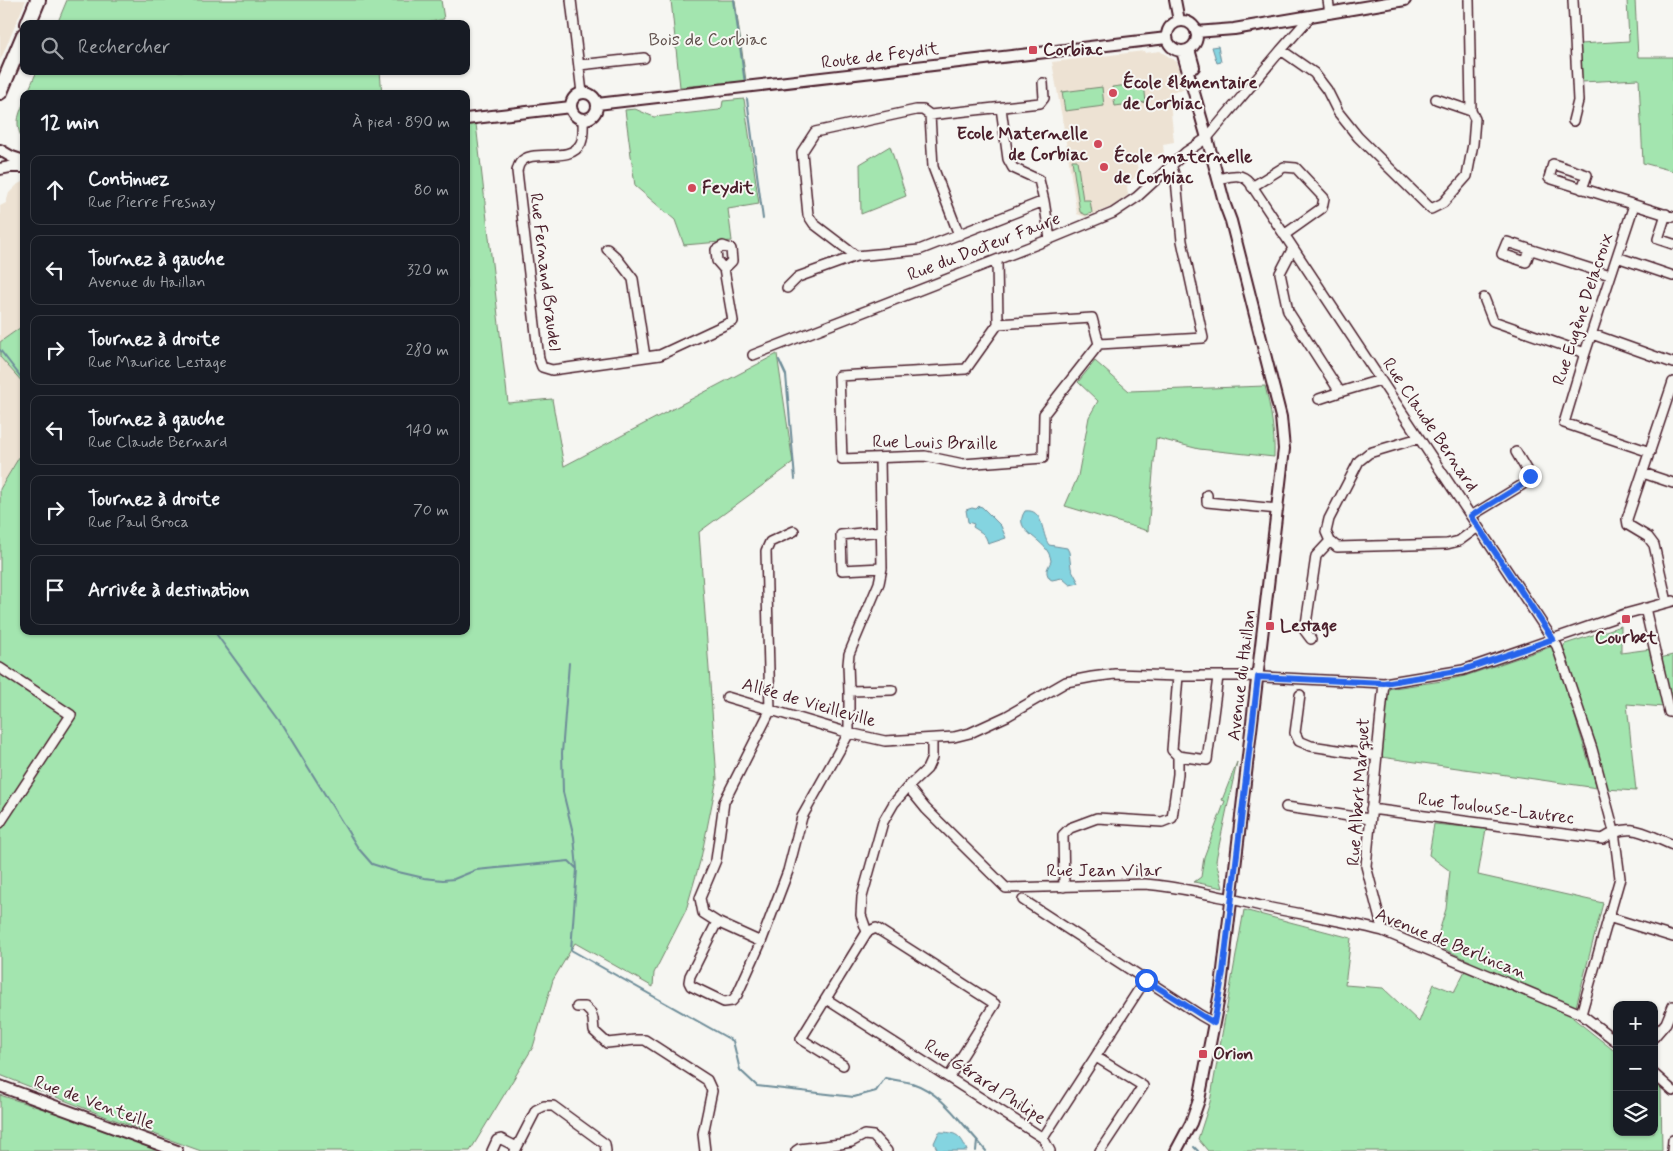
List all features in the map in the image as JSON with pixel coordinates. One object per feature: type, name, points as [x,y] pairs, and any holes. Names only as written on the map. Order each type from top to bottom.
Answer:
[{"type":"main road","points":[[30,20],[38,0]]},
{"type":"main road","points":[[0,92],[20,44]]},
{"type":"street","points":[[571,0],[582,93]]},
{"type":"street","points":[[1175,0],[1179,21]]},
{"type":"street","points":[[1328,0],[1330,13]]},
{"type":"street","points":[[1196,32],[1234,29],[1405,0]]},
{"type":"street","points":[[1281,50],[1314,73],[1327,90],[1338,112],[1358,137],[1431,209],[1443,203],[1466,176],[1473,144],[1475,119],[1472,111],[1468,0]]},
{"type":"street","points":[[1573,0],[1578,102],[1573,121]]},
{"type":"street","name":"Rue du Docteur Faure","points":[[753,355],[1113,213],[1137,197],[1186,152],[1210,136],[1311,16]]},
{"type":"street","points":[[1179,21],[1190,24],[1196,32],[1194,45],[1186,50],[1172,47],[1167,38],[1170,27],[1179,21]]},
{"type":"street","name":"Route de Feydit","points":[[597,104],[1167,38]]},
{"type":"street","name":"Avenue du Haillan","points":[[1176,1151],[1186,1134],[1199,1100],[1221,987],[1284,449],[1283,429],[1231,221],[1225,205],[1221,179],[1210,136],[1186,50]]},
{"type":"street","points":[[579,65],[644,58]]},
{"type":"street","points":[[856,256],[814,224],[808,215],[802,152],[815,132],[916,110],[923,110],[930,115],[1040,103],[1044,98],[1043,83]]},
{"type":"street","points":[[582,93],[592,96],[597,104],[597,109],[592,116],[583,119],[575,115],[571,107],[574,98],[582,93]]},
{"type":"street","points":[[1436,100],[1472,111]]},
{"type":"street","points":[[470,119],[571,107]]},
{"type":"street","points":[[1002,108],[1008,159],[1013,168],[1039,180],[1050,239]]},
{"type":"street","points":[[930,115],[933,167],[959,235]]},
{"type":"street","name":"Rue Fernand Braudel","points":[[583,119],[581,143],[575,150],[566,154],[528,157],[520,163],[517,171],[539,359],[542,368],[552,370],[660,355],[732,321],[724,269]]},
{"type":"street","points":[[0,150],[20,160]]},
{"type":"street","points":[[997,260],[998,324],[1092,318],[1100,344],[1203,338],[1182,241],[1176,180],[1171,165]]},
{"type":"street","points":[[0,169],[20,167]]},
{"type":"street","points":[[1252,187],[1284,167],[1296,168],[1324,198],[1322,208],[1284,235]]},
{"type":"street","name":"Rue Claude Bernard","points":[[1221,179],[1234,175],[1248,180],[1557,646],[1592,749],[1614,831],[1620,878],[1581,1014]]},
{"type":"street","points":[[1582,189],[1669,216],[1658,239],[1673,244]]},
{"type":"street","points":[[787,288],[798,277],[856,256],[919,250],[1044,201]]},
{"type":"street","name":"Rue Eugène Delacroix","points":[[1634,204],[1564,423],[1650,452]]},
{"type":"street","points":[[607,248],[616,256],[633,279],[644,357]]},
{"type":"street","points":[[1293,248],[1280,273],[1288,311],[1340,392]]},
{"type":"street","points":[[1530,250],[1610,275]]},
{"type":"street","points":[[1617,257],[1673,276]]},
{"type":"street","points":[[1484,298],[1493,321],[1585,353]]},
{"type":"street","name":"Rue Louis Braille","points":[[998,324],[966,369],[838,376],[842,459],[925,456],[963,464],[1044,458],[1044,414],[1100,344]]},
{"type":"street","points":[[1592,334],[1673,363]]},
{"type":"street","points":[[1319,399],[1380,380]]},
{"type":"street","points":[[1670,601],[1654,545],[1648,537],[1628,526],[1627,519],[1672,387]]},
{"type":"street","points":[[1419,438],[1369,453],[1358,461],[1328,519],[1326,532],[1330,541],[1337,547],[1447,544],[1459,541],[1478,527]]},
{"type":"street","points":[[1471,516],[1530,480],[1530,476],[1516,452]]},
{"type":"street","points":[[717,922],[690,976],[689,982],[691,986],[724,1002],[732,1001],[737,995],[761,942],[788,871],[802,817],[849,733],[849,654],[879,583],[882,568],[880,458]]},
{"type":"street","points":[[1642,473],[1673,483]]},
{"type":"street","points":[[1207,495],[1207,502],[1278,509]]},
{"type":"street","points":[[761,942],[717,922],[703,913],[700,898],[716,860],[724,802],[770,711],[766,551],[770,542],[794,531]]},
{"type":"street","points":[[882,532],[841,535],[842,570],[882,568]]},
{"type":"street","points":[[1311,639],[1305,632],[1316,556],[1330,541]]},
{"type":"street","name":"Allée de Vieilleville","points":[[727,697],[849,733],[885,741],[954,737],[970,733],[1007,716],[1066,682],[1115,674],[1258,677],[1384,683],[1463,670],[1670,601]]},
{"type":"street","points":[[1645,608],[1669,712],[1673,712]]},
{"type":"street","points":[[0,668],[71,715],[0,823]]},
{"type":"street","points":[[1178,676],[1172,750],[1178,756],[1207,760],[1218,677]]},
{"type":"street","name":"Rue Albert Marquet","points":[[1383,931],[1366,866],[1384,683]]},
{"type":"street","points":[[849,691],[892,690]]},
{"type":"street","points":[[1300,694],[1295,733],[1299,741],[1311,746],[1377,756]]},
{"type":"street","points":[[867,932],[860,915],[862,897],[883,822],[894,803],[926,769],[932,758],[932,739]]},
{"type":"street","points":[[1064,887],[1064,835],[1070,828],[1097,818],[1162,822],[1172,818],[1178,774],[1178,756]]},
{"type":"street","name":"Rue Jean Vilar","points":[[908,787],[926,809],[1006,888],[1146,884],[1224,896],[1232,899]]},
{"type":"street","points":[[1286,807],[1370,819]]},
{"type":"street","name":"Rue Toulouse-Lautrec","points":[[1371,809],[1603,839],[1614,831],[1631,828],[1673,844]]},
{"type":"street","name":"Avenue de Berlincan","points":[[1232,899],[1383,931],[1581,1014],[1613,1039]]},
{"type":"street","points":[[1023,900],[1214,1023]]},
{"type":"street","points":[[1608,917],[1673,937]]},
{"type":"street","points":[[843,1065],[800,1039],[867,932],[876,928],[995,1004],[949,1077]]},
{"type":"street","name":"Rue Gérard Philipe","points":[[826,999],[1043,1138],[1146,980]]},
{"type":"street","points":[[1658,1032],[1666,1023],[1673,1006]]},
{"type":"street","points":[[576,1007],[585,1007],[591,1013],[594,1020],[594,1031],[607,1043],[645,1040],[707,1080],[712,1091],[704,1134],[705,1151]]},
{"type":"street","points":[[1096,1057],[1143,1086],[1100,1151]]},
{"type":"street","points":[[1658,1078],[1673,1091]]},
{"type":"street","name":"Rue de Venteille","points":[[0,1086],[177,1151]]},
{"type":"street","points":[[492,1151],[497,1140],[501,1139],[516,1149],[536,1110],[544,1106],[553,1106],[605,1144],[606,1151]]},
{"type":"street","points":[[796,1151],[851,1142],[864,1135],[873,1136],[887,1151]]},
{"type":"street","points":[[1043,1138],[1050,1151]]},
{"type":"street","points":[[1672,1151],[1673,1140]]},
{"type":"shaded area","points":[[0,0],[26,0],[0,61]]},
{"type":"shaded area","points":[[1144,51],[1145,53],[1160,51],[1177,62],[1185,86],[1183,90],[1169,92],[1174,142],[1163,144],[1164,155],[1142,157],[1142,161],[1136,162],[1139,172],[1127,186],[1128,195],[1111,207],[1085,217],[1077,214],[1052,62]]},
{"type":"shaded area","points":[[20,183],[20,328],[0,342],[0,206],[6,203],[9,193]]},
{"type":"shaded area","points":[[0,357],[20,380],[20,456],[0,489]]},
{"type":"green space","points":[[67,0],[441,0],[444,19],[440,20],[59,20]]},
{"type":"green space","name":"Bois de Corbiac","points":[[671,0],[735,0],[746,81],[680,87]]},
{"type":"green space","points":[[1627,0],[1635,0],[1638,57],[1673,57],[1673,171],[1643,163],[1639,79],[1582,82],[1580,44],[1629,41]]},
{"type":"green space","points":[[35,75],[380,75],[382,90],[29,90]]},
{"type":"green space","points":[[1144,83],[1146,102],[1115,106],[1112,87]]},
{"type":"green space","points":[[1102,87],[1104,106],[1065,111],[1062,92]]},
{"type":"green space","points":[[744,99],[759,204],[728,209],[732,241],[684,245],[675,220],[635,186],[625,110],[635,109],[654,117],[719,110],[722,107],[723,101]]},
{"type":"green space","points":[[20,113],[20,133],[18,127]]},
{"type":"green space","points":[[470,115],[475,115],[508,403],[552,399],[564,466],[777,354],[793,463],[699,532],[717,779],[701,858],[686,910],[654,973],[653,987],[575,943],[553,980],[533,1047],[470,1151],[201,1151],[0,1075],[0,489],[20,456],[20,635],[470,635]]},
{"type":"green space","points":[[890,146],[906,196],[861,214],[860,164]]},
{"type":"green space","points":[[1072,160],[1077,160],[1083,200],[1090,200],[1092,213],[1086,215],[1080,212]]},
{"type":"green space","points":[[20,328],[20,380],[0,357],[0,342]]},
{"type":"green space","points":[[1095,361],[1129,391],[1265,386],[1272,421],[1274,457],[1199,449],[1156,438],[1148,531],[1065,506],[1078,476],[1089,417],[1098,401],[1078,382]]},
{"type":"green space","points":[[1621,626],[1621,653],[1651,649],[1664,707],[1627,704],[1636,791],[1606,789],[1595,741],[1579,705],[1562,649],[1565,644]]},
{"type":"green space","points":[[1553,646],[1597,788],[1381,757],[1387,689],[1465,676]]},
{"type":"green space","points":[[1673,655],[1673,708],[1671,708],[1660,658]]},
{"type":"green space","points":[[1237,762],[1216,861],[1223,888],[1194,882],[1201,877],[1204,857],[1225,801],[1222,800]]},
{"type":"green space","points":[[1434,824],[1486,829],[1478,875],[1603,903],[1573,1018],[1613,1050],[1613,1136],[1658,1136],[1658,1086],[1661,1088],[1662,1151],[1208,1151],[1198,1139],[1210,1102],[1244,910],[1351,938],[1345,985],[1383,988],[1419,1022],[1434,984],[1454,992],[1470,961],[1435,945],[1446,909],[1450,871],[1429,855]]},
{"type":"green space","points":[[0,1095],[102,1128],[164,1151],[0,1151]]},
{"type":"water","points":[[1218,46],[1221,62],[1217,63],[1212,47]]},
{"type":"water","points":[[979,506],[1001,526],[1006,538],[988,544],[983,534],[973,527],[974,524],[968,522],[966,510],[976,509]]},
{"type":"water","points":[[1025,511],[1031,511],[1039,518],[1049,545],[1067,548],[1071,568],[1079,583],[1070,585],[1062,578],[1050,579],[1047,572],[1051,561],[1049,553],[1022,525]]},
{"type":"water","points":[[939,1132],[954,1134],[960,1138],[967,1151],[938,1151],[934,1143]]},
{"type":"waterway","points":[[734,0],[745,84]]},
{"type":"waterway","points":[[747,99],[763,219]]},
{"type":"waterway","points":[[0,350],[20,376]]},
{"type":"waterway","points":[[779,360],[786,375],[795,479]]},
{"type":"waterway","points":[[217,635],[279,720],[358,848],[372,864],[424,878],[443,880],[454,879],[476,870],[569,861],[577,869],[571,950],[733,1041],[740,1070],[757,1086],[854,1097],[876,1091],[885,1078],[912,1083],[922,1087],[948,1107],[977,1140],[976,1151]]},
{"type":"waterway","points":[[569,663],[562,753],[563,792],[574,837],[577,869]]},
{"type":"waterway","points":[[977,1140],[986,1151]]},
{"type":"waterway","points":[[1194,1147],[1198,1151]]},
{"type":"place","name":"Corbiac","points":[[1033,50]]},
{"type":"place","name":"École élémentaire de Corbiac","points":[[1113,93]]},
{"type":"place","name":"Ecole Maternelle de Corbiac","points":[[1098,144]]},
{"type":"place","name":"École maternelle de Corbiac","points":[[1104,167]]},
{"type":"place","name":"Feydit","points":[[692,188]]},
{"type":"place","name":"Courbet","points":[[1626,619]]},
{"type":"place","name":"Lestage","points":[[1270,626]]},
{"type":"place","name":"Orion","points":[[1203,1054]]},
{"type":"route","points":[[1146,980],[1214,1023],[1220,997],[1258,677],[1384,683],[1463,670],[1553,639],[1471,516],[1530,480],[1530,476]]}]
